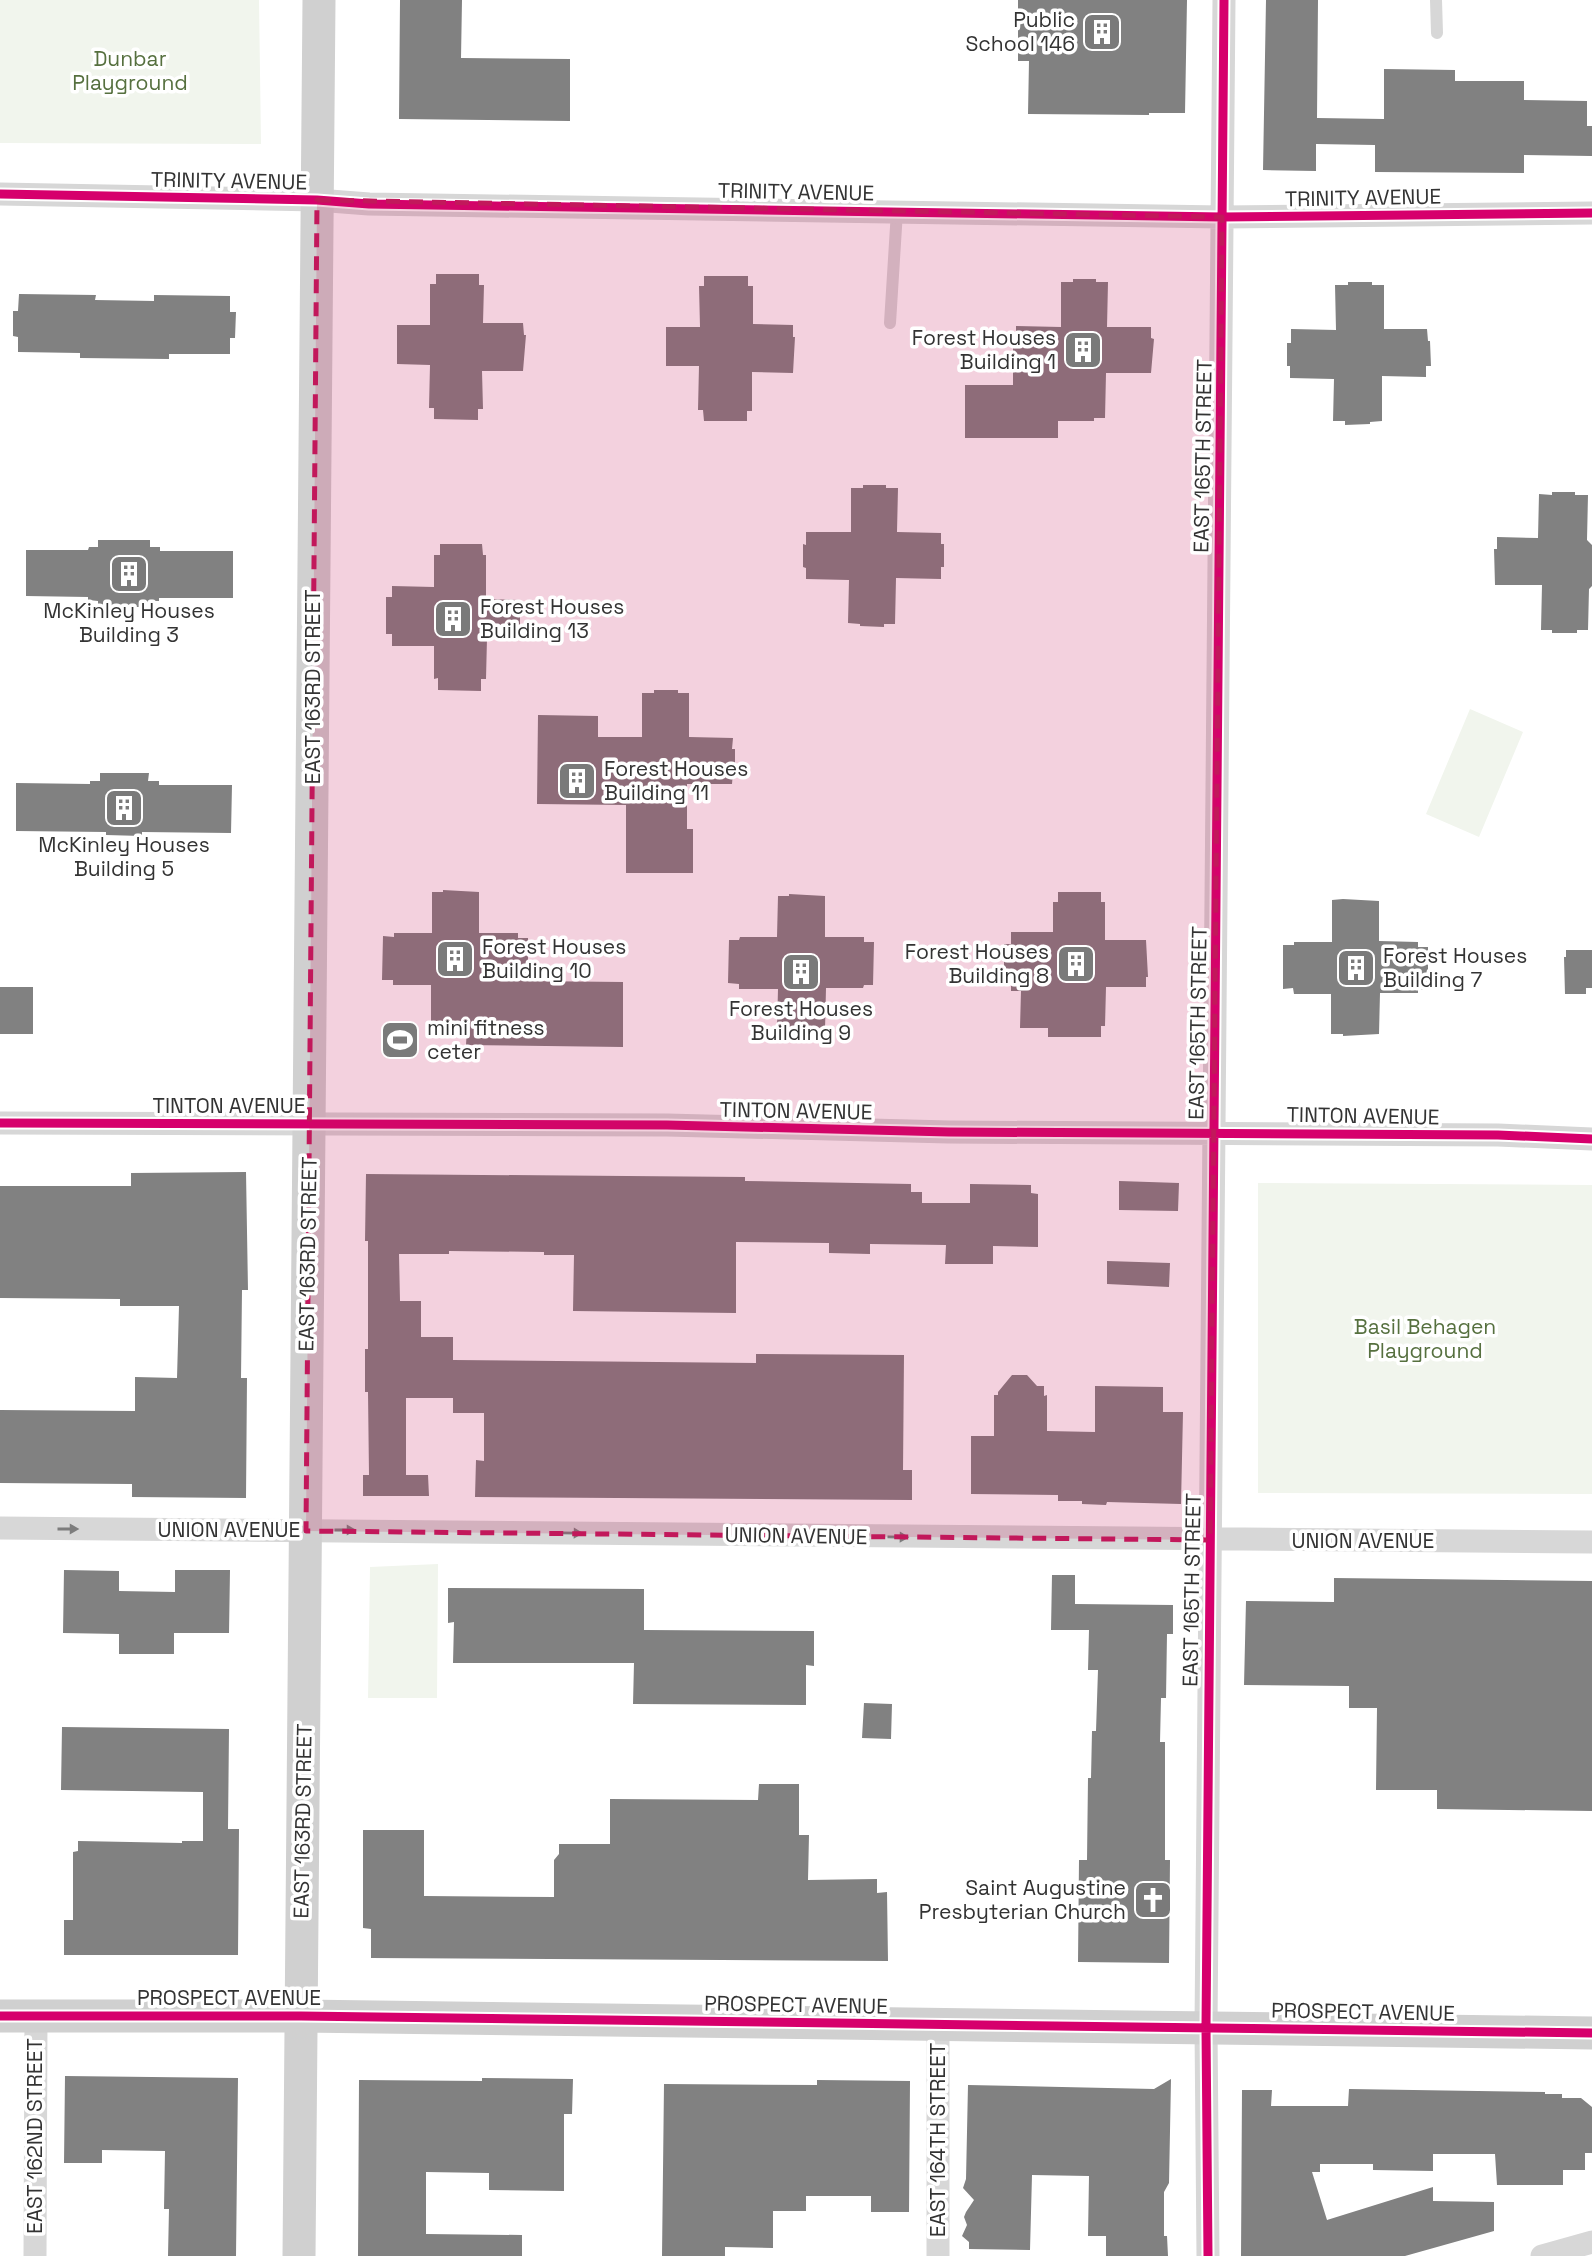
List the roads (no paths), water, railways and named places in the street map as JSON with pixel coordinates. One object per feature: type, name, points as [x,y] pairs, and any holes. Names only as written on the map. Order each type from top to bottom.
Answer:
[{"type":"main road","name":"EAST 163RD STREET","points":[[299,2256],[319,0]]},
{"type":"main road","name":"PROSPECT AVENUE","points":[[0,2016],[301,2016],[1592,2033]]},
{"type":"street","name":"EAST 165TH STREET","points":[[1208,2256],[1206,2027],[1224,0]]},
{"type":"street","name":"TRINITY AVENUE","points":[[0,194],[317,200],[369,204],[1222,217],[1592,213]]},
{"type":"street","name":"TINTON AVENUE","points":[[0,1123],[667,1125],[949,1132],[1508,1135],[1592,1139]]},
{"type":"street","name":"UNION AVENUE","points":[[0,1528],[1592,1542]]},
{"type":"street","name":"EAST 162ND STREET","points":[[35,2256],[36,2016]]},
{"type":"street","name":"EAST 164TH STREET","points":[[938,2024],[938,2256]]},
{"type":"street","points":[[1542,2256],[1592,2242]]},
{"type":"lane","points":[[1437,0],[1437,33]]},
{"type":"lane","points":[[890,323],[897,211]]},
{"type":"place","name":"Public School 146","points":[[1102,32]]},
{"type":"place","name":"Forest Houses Building 1","points":[[1083,350]]},
{"type":"place","name":"McKinley Houses Building 3","points":[[129,574]]},
{"type":"place","name":"Forest Houses Building 13","points":[[453,619]]},
{"type":"place","name":"Forest Houses Building 11","points":[[577,781]]},
{"type":"place","name":"McKinley Houses Building 5","points":[[124,808]]},
{"type":"place","name":"Forest Houses Building 10","points":[[455,959]]},
{"type":"place","name":"Forest Houses Building 8","points":[[1076,964]]},
{"type":"place","name":"Forest Houses Building 7","points":[[1356,968]]},
{"type":"place","name":"Forest Houses Building 9","points":[[801,972]]},
{"type":"place","name":"mini fitness ceter","points":[[400,1040]]},
{"type":"place","name":"Saint Augustine Presbyterian Church","points":[[1153,1900]]},
{"type":"park label","name":"Dunbar Playground","points":[[130,71]]},
{"type":"park label","name":"Basil Behagen Playground","points":[[1425,1339]]}]
